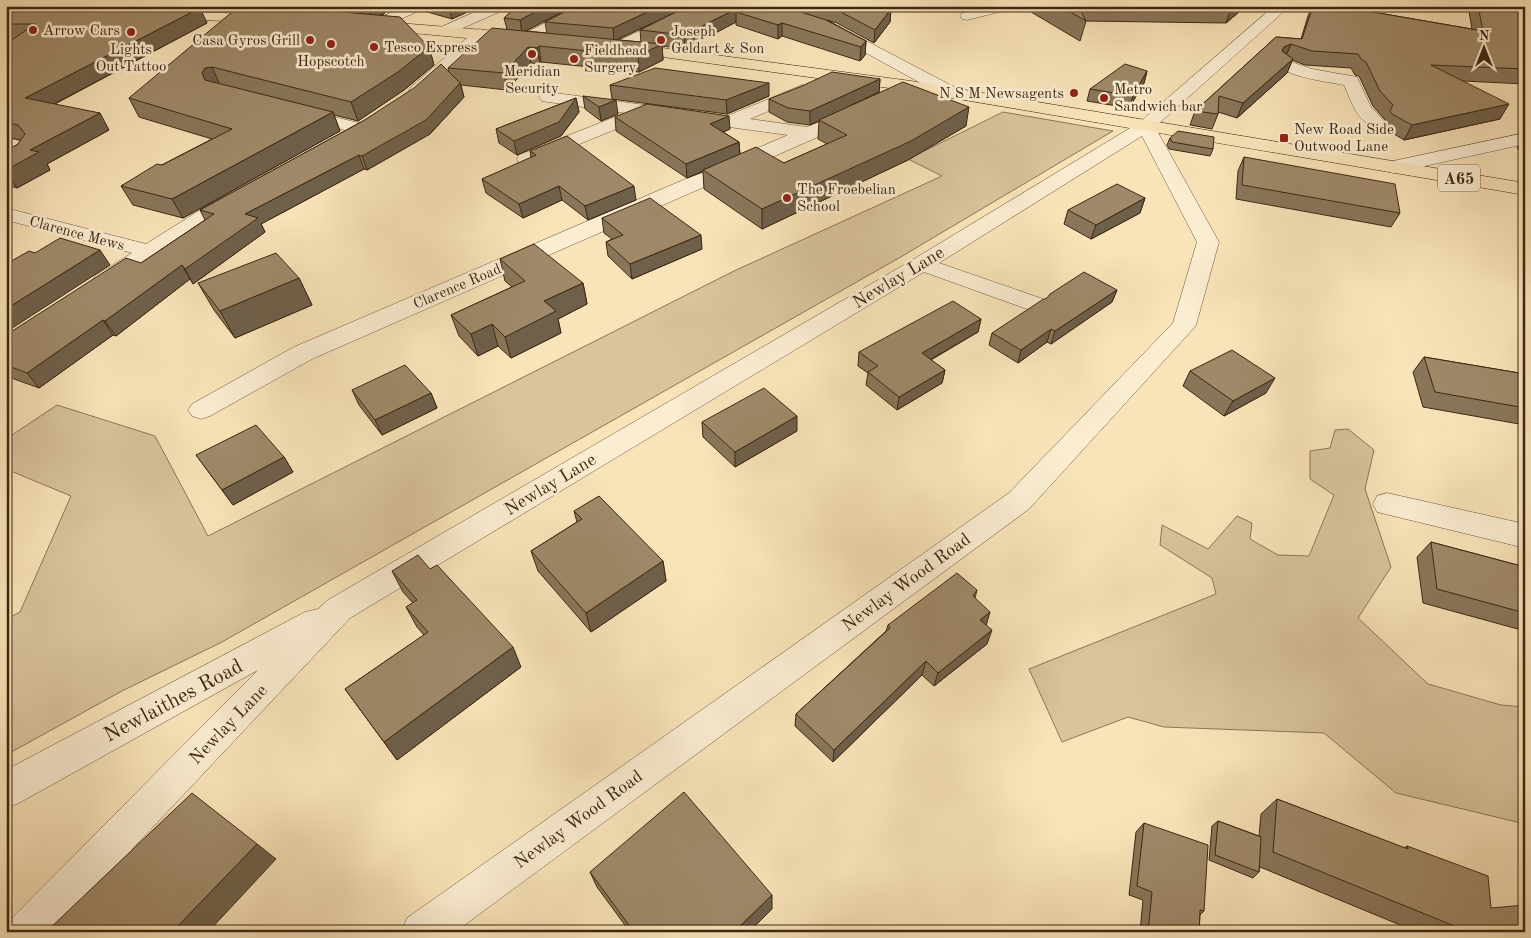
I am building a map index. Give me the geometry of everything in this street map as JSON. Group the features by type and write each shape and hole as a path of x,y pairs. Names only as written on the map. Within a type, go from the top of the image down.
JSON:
{"main road":[{"path":"155,16 277,19"},
{"path":"356,24 557,41"},
{"name":"A65","path":"596,46 911,86 1525,189"}],"street":[{"path":"155,16 183,6"},
{"path":"374,26 418,6"},
{"path":"444,30 500,6"},
{"path":"527,38 589,6"},
{"path":"760,6 830,28 952,93"},
{"path":"967,16 1006,6"},
{"name":"Newlay Lane","path":"26,932 339,610 922,264 1146,126 1282,6"},
{"path":"616,48 674,19"},
{"path":"404,101 480,34"},
{"path":"1286,64 1308,73 1351,81 1363,110 1375,121"},
{"path":"728,122 836,76"},
{"name":"Clarence Road","path":"201,410 303,353 812,133 911,86"},
{"path":"548,97 812,133"},
{"path":"290,110 368,124 335,143"},
{"path":"526,159 646,110"},
{"name":"Newlay Wood Road","path":"421,932 1019,501 1184,325 1208,242 1146,126"},
{"path":"1393,167 1525,138"},
{"path":"6,144 21,147 25,152 6,166"},
{"path":"85,293 215,208 249,190"},
{"name":"Clarence Mews","path":"6,214 148,251"},
{"path":"922,264 1034,304"},
{"path":"1387,504 1525,536"},
{"name":"Newlaithes Road","path":"6,790 339,610"}],"shaded area":[{"path":"1003,112 1113,131 899,258 222,642 122,691 6,755 6,619 20,612 71,496 6,469 6,439 57,405 155,436 208,536 734,271 942,176 908,159"},
{"path":"1348,429 1374,450 1365,489 1391,567 1358,618 1428,684 1501,705 1525,707 1525,824 1396,793 1324,733 1164,727 1128,717 1062,742 1029,669 1216,594 1212,578 1160,545 1162,525 1208,549 1237,516 1252,523 1250,539 1278,555 1309,556 1334,495 1310,479 1310,451 1330,448 1335,430"}],"building":[{"path":"6,6 200,8 25,98 100,113 30,150 39,152 6,170 6,150 17,145 25,134 18,125 6,122 6,44 35,24 6,24"},
{"path":"517,6 546,6 520,20 504,18"},
{"path":"576,6 660,6 613,28 545,22"},
{"path":"681,6 782,6 826,20 866,41 861,47 782,23 778,25 736,12 738,8 684,35 640,30 680,10"},
{"path":"825,6 882,6 891,9 875,30 837,10"},
{"path":"1060,6 1078,6 1086,21"},
{"path":"1313,6 1338,6 1483,31 1478,6 1525,6 1525,69 1431,65 1509,104 1412,125 1392,114 1390,111 1393,105 1380,91 1366,62 1358,54 1312,51 1291,44 1284,47 1282,51 1293,59 1243,103 1219,96 1218,114 1195,111 1276,37 1302,39"},
{"path":"238,7 308,9 400,17 429,47 398,72 351,102 212,67 205,68 202,73 205,80 333,112 172,199 121,186 157,164 162,165 232,129 129,98"},
{"path":"492,28 662,44 638,56 539,46 537,48 528,47 504,73 448,68"},
{"path":"441,64 460,83 426,120 362,156 359,155 245,214 258,218 185,269 182,265 105,321 103,320 27,373 6,365 6,335 126,258 141,263 214,214 200,210 363,121 414,88"},
{"path":"1125,64 1147,71 1133,96 1090,89"},
{"path":"655,68 769,83 726,100 610,85"},
{"path":"832,72 880,79 810,111 788,108 769,99 800,87"},
{"path":"903,82 969,107 911,141 762,209 703,170 756,147 784,163 847,135 819,120"},
{"path":"583,96 616,100 599,107"},
{"path":"576,98 559,122 514,141 496,129"},
{"path":"647,104 729,116 710,124 739,142 686,164 615,117"},
{"path":"1178,131 1214,137 1213,149 1172,142 1170,138"},
{"path":"567,136 634,186 585,206 559,186 519,204 482,179 536,155 530,151"},
{"path":"1244,157 1395,184 1400,213 1242,185"},
{"path":"1117,184 1145,198 1096,225 1068,210"},
{"path":"650,198 701,235 630,264 606,242 623,235 602,218"},
{"path":"60,238 100,250 6,309 6,264 29,251 35,253"},
{"path":"534,244 583,283 544,301 556,311 505,337 492,324 471,334 451,315 525,281 500,259"},
{"path":"276,253 299,278 220,311 198,283"},
{"path":"1084,272 1117,290 1055,331 1051,329 1021,350 992,333 1047,298 1050,294"},
{"path":"953,301 981,319 922,353 945,370 899,397 868,372 878,366 859,352"},
{"path":"1232,350 1275,378 1233,401 1190,371"},
{"path":"1424,357 1525,374 1525,408 1435,392"},
{"path":"405,365 431,393 375,420 352,390"},
{"path":"764,388 797,416 735,452 702,422"},
{"path":"256,425 284,457 222,490 196,455"},
{"path":"599,496 663,561 586,613 531,551 582,519 574,511"},
{"path":"1431,542 1525,567 1525,613 1437,589"},
{"path":"418,555 430,569 437,565 513,647 384,742 345,689 428,632 406,607 417,600 392,571"},
{"path":"957,573 977,590 973,596 990,612 980,620 992,630 938,673 926,661 834,750 796,714 890,628 888,625"},
{"path":"684,792 772,895 734,932 634,932 590,872"},
{"path":"192,793 257,844 172,932 46,932"},
{"path":"1277,799 1408,849 1407,846 1488,876 1491,908 1525,905 1525,932 1469,932 1273,852"},
{"path":"1218,821 1261,837 1259,872 1215,855"},
{"path":"1144,823 1208,845 1204,911 1200,910 1199,932 1148,932 1152,892 1137,886"}],"place":[{"name":"Arrow Cars","path":"33,30"},
{"name":"Lights Out Tattoo","path":"131,32"},
{"name":"Casa Gyros Grill","path":"310,40"},
{"name":"Joseph Geldart & Son","path":"661,40"},
{"name":"Hopscotch","path":"331,44"},
{"name":"Tesco Express","path":"374,47"},
{"name":"Meridian Security","path":"532,54"},
{"name":"Fieldhead Surgery","path":"574,59"},
{"name":"N S M Newsagents","path":"1074,93"},
{"name":"Metro Sandwich bar","path":"1104,98"},
{"name":"New Road Side Outwood Lane","path":"1284,138"},
{"name":"The Froebelian School","path":"787,198"}]}
